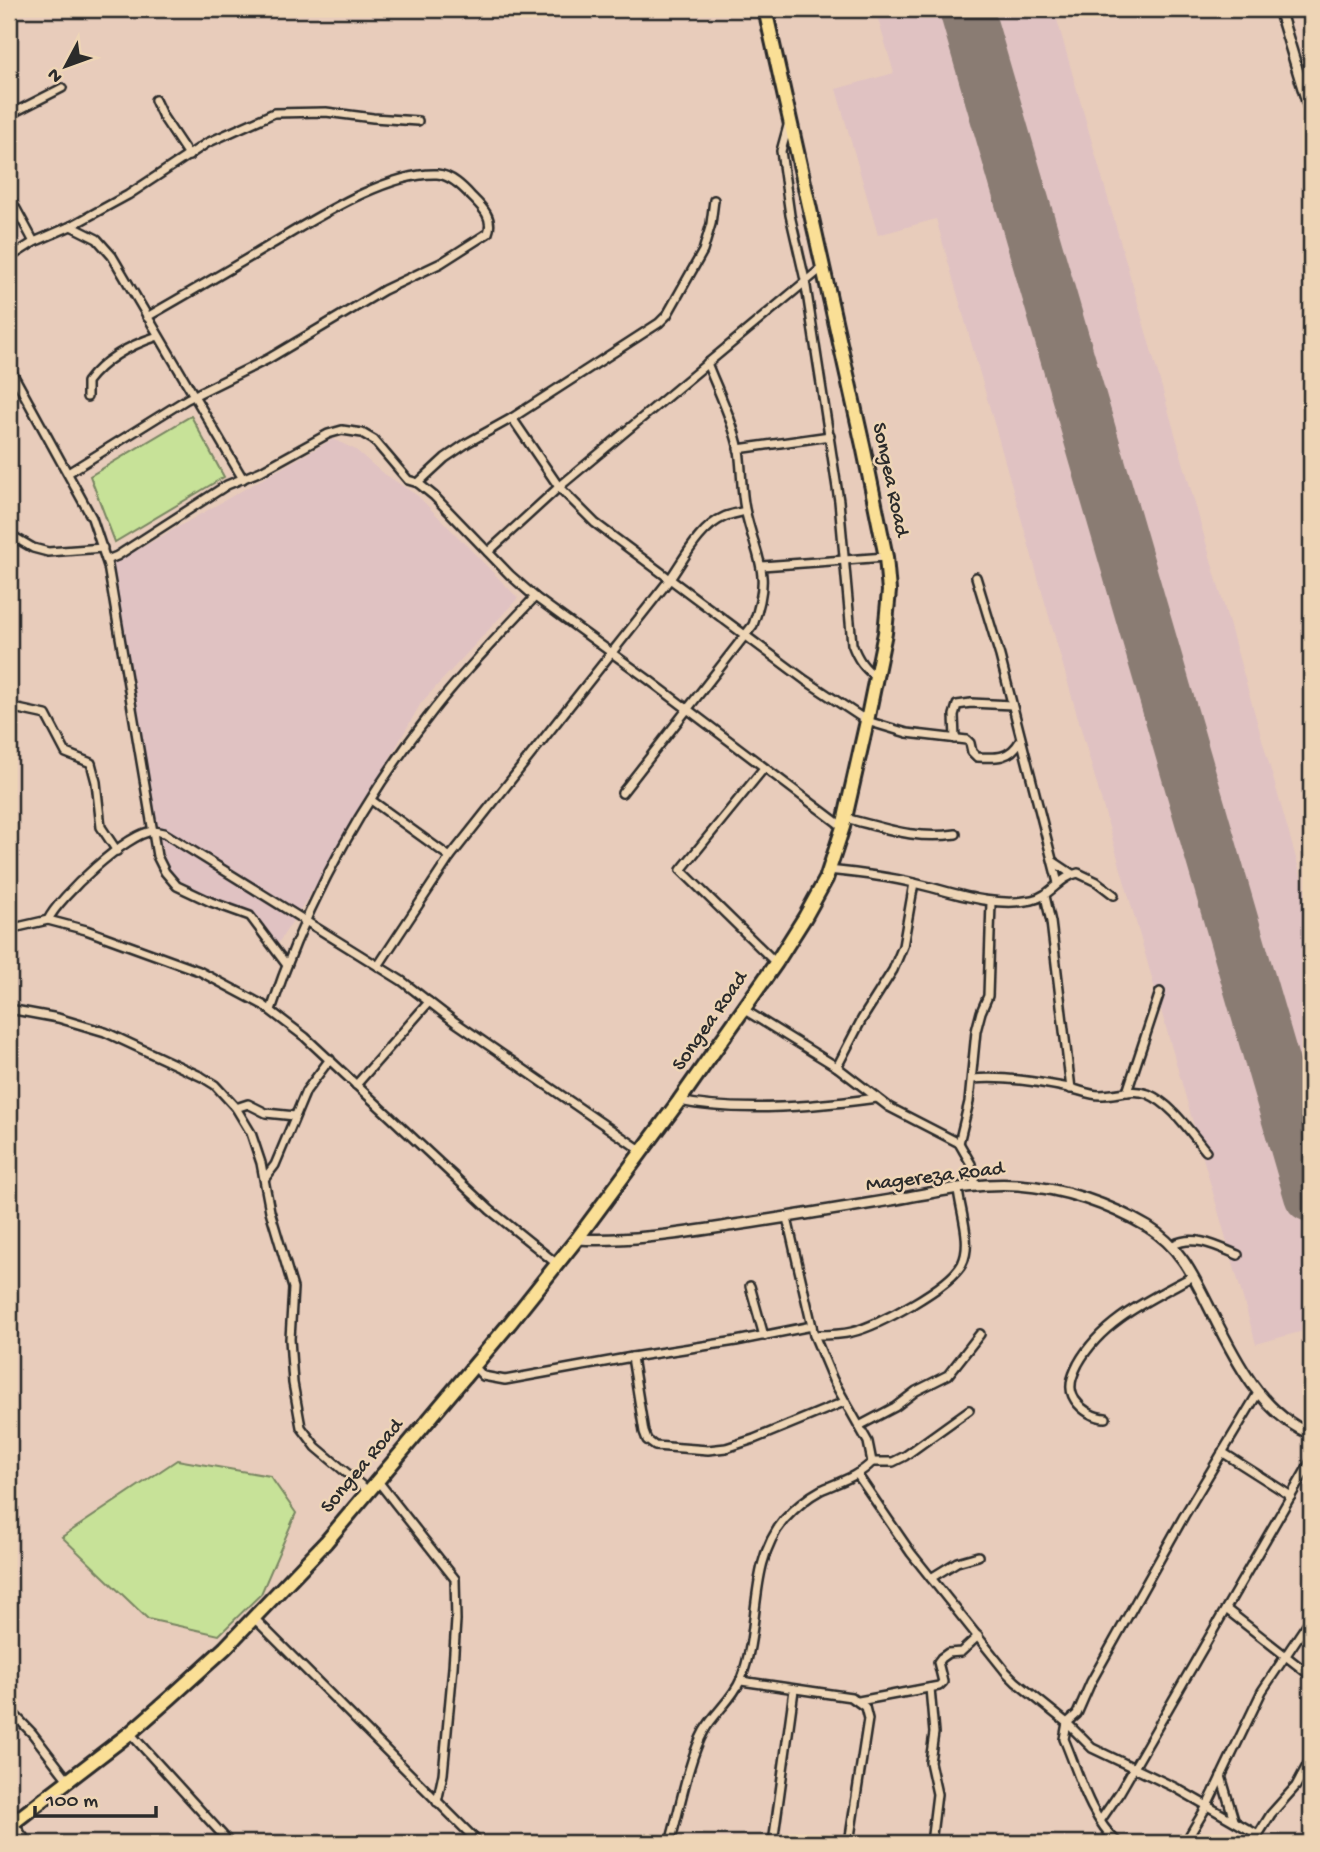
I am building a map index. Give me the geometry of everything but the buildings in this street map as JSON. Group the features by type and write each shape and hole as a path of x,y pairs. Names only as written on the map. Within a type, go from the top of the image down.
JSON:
{"highway":[{"name":"Songea Road","path":"11,1825 130,1733 225,1648 319,1550 577,1239 679,1101 816,899 844,823 877,678 889,591 886,557 825,265 765,9"}],"street":[{"path":"1291,9 1280,13 1311,115"},
{"path":"9,115 62,88"},
{"path":"155,100 189,156"},
{"path":"9,258 34,242 71,226 128,195 217,138 279,112 326,112 418,121"},
{"path":"790,121 781,151 830,436 852,645 863,667 877,678"},
{"path":"68,473 193,396 268,359 401,281 441,262 488,233 491,225 489,218 472,197 445,175 436,174 399,181 340,205 147,317"},
{"path":"9,196 34,242"},
{"path":"418,483 445,458 467,443 512,418 585,369 648,332 667,315 703,251 711,224 714,200"},
{"path":"71,226 103,245 243,479"},
{"path":"488,552 559,487 825,265"},
{"path":"87,397 87,382 104,364 131,345 159,337"},
{"path":"622,793 754,625 763,589 762,566 745,511 738,449 707,363"},
{"path":"9,368 12,381 92,517 107,560 157,856 164,872 174,883 211,902 248,915 286,964"},
{"path":"512,418 559,487 595,523 806,680 867,721 895,730 967,740 974,755 987,757 1010,755 1020,741"},
{"path":"107,560 203,499 328,434 342,430 354,431 374,440 402,474 434,496 536,597 764,768 844,823 915,836 956,834"},
{"path":"738,449 830,436"},
{"path":"378,966 450,857 711,525 723,517 745,511"},
{"path":"9,534 33,548 48,552 103,548"},
{"path":"762,566 886,557"},
{"path":"976,577 1000,656 1058,883"},
{"path":"271,1010 304,921 328,872 371,800 434,709 469,667 536,597"},
{"path":"955,739 954,715 955,708 960,703 1012,705"},
{"path":"9,706 46,715 66,753 91,763 101,827 117,851"},
{"path":"764,768 681,870 775,963"},
{"path":"371,800 450,857"},
{"path":"48,920 64,897 117,851 153,831 174,838 378,966 642,1151"},
{"path":"1054,862 1072,874 1086,876 1114,895"},
{"path":"828,870 914,883 991,902 1033,900 1045,895 1072,874"},
{"path":"836,1067 862,1018 893,970 910,919 914,883"},
{"path":"1045,895 1051,922 1071,1089"},
{"path":"959,1143 969,1102 976,1031 988,996 991,902"},
{"path":"9,929 48,920 86,930 199,971 271,1010 330,1059 490,1210 557,1265"},
{"path":"1127,1092 1160,992"},
{"path":"356,1085 429,1002"},
{"path":"9,1009 58,1018 119,1037 202,1077 215,1085 236,1108 256,1145 270,1211 292,1288 290,1339 293,1383 301,1427 316,1447 368,1491"},
{"path":"743,1009 836,1067 889,1107 959,1143 971,1164 975,1186"},
{"path":"265,1178 274,1168 306,1091 330,1059"},
{"path":"972,1079 998,1078 1100,1095 1138,1091 1160,1101 1206,1151"},
{"path":"679,1101 728,1107 877,1098"},
{"path":"236,1108 248,1104 266,1113 295,1116"},
{"name":"Magereza Road","path":"577,1239 636,1240 975,1186 1019,1185 1079,1197 1124,1214 1173,1245 1258,1393 1279,1415 1298,1429 1311,1434"},
{"path":"814,1335 853,1332 872,1325 933,1291 952,1277 963,1263 966,1248 958,1189"},
{"path":"787,1218 814,1335 844,1402 868,1442 872,1462"},
{"path":"1173,1245 1190,1239 1218,1246 1238,1255"},
{"path":"1106,1418 1089,1413 1071,1394 1070,1383 1084,1353 1116,1321 1193,1276"},
{"path":"750,1286 764,1336"},
{"path":"474,1366 483,1376 505,1380 811,1326"},
{"path":"859,1426 948,1375 980,1334"},
{"path":"632,1357 644,1432 655,1446 708,1450 726,1447 754,1439 844,1402"},
{"path":"1118,1843 1100,1821 1064,1739 1067,1723 1080,1709 1091,1682 1258,1393"},
{"path":"670,1843 704,1731 741,1681 752,1638 758,1584 769,1546 783,1521 818,1492 857,1474 872,1462 893,1462 905,1456 969,1410"},
{"path":"1222,1452 1291,1496"},
{"path":"1100,1821 1311,1461"},
{"path":"857,1474 911,1553 1011,1677 1067,1723 1092,1748 1176,1788 1234,1820 1257,1839 1271,1814 1296,1786 1311,1758"},
{"path":"377,1480 455,1579 453,1667 438,1802"},
{"path":"931,1578 957,1562 978,1556"},
{"path":"1226,1609 1311,1676"},
{"path":"254,1618 480,1843"},
{"path":"1185,1843 1208,1806 1262,1691 1311,1618"},
{"path":"859,1701 939,1686 943,1682 938,1662 941,1658 948,1653 961,1652 978,1636"},
{"path":"741,1681 841,1695 859,1701 865,1707 868,1719 849,1843"},
{"path":"930,1688 934,1733 930,1762 937,1794 931,1843"},
{"path":"773,1843 794,1690"},
{"path":"9,1709 32,1733 68,1780"},
{"path":"130,1733 227,1842"},
{"path":"1222,1776 1234,1820"},
{"path":"11,1825 28,1843"}],"shaded area":[{"path":"875,9 1054,9 1311,911 1311,1329 1256,1344 936,219 878,235 836,89 894,73"},
{"path":"333,439 356,450 380,471 418,496 518,598 421,703 333,859 277,945 232,909 169,874 155,821 109,566"}],"green space":[{"path":"191,416 224,477 115,542 90,476"},
{"path":"177,1460 270,1476 296,1513 261,1594 219,1635 148,1619 62,1537"}],"runway":[{"path":"966,9 1311,1195"}]}
